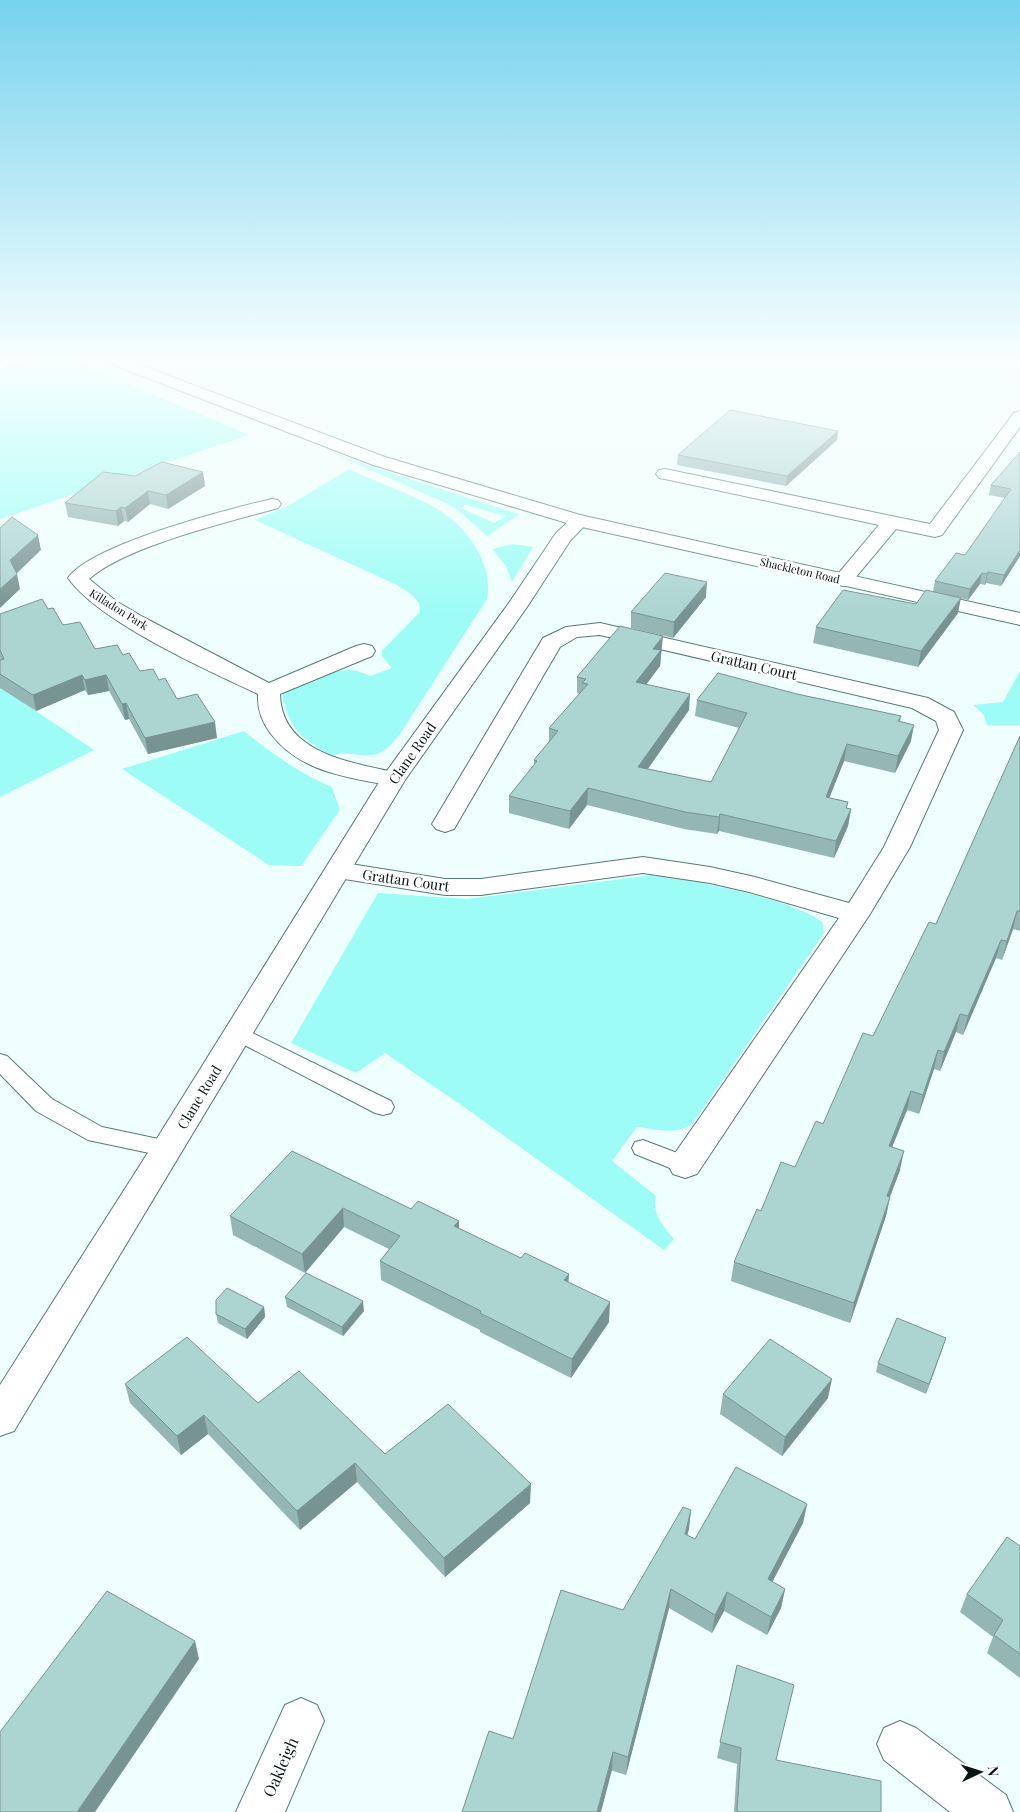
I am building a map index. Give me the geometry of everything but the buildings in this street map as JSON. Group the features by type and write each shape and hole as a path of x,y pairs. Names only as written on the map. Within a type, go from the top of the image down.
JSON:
{"street":[{"path":"333,444 379,461 580,521"},
{"path":"664,474 935,531 1000,444"},
{"name":"Killadon Park","path":"269,691 223,669 111,607 85,589 78,578 90,566 112,556 222,518 272,504"},
{"name":"Shackleton Road","path":"580,521 1020,619"},
{"name":"Clane Road","path":"0,1418 168,1150 394,778 520,603 563,537 580,521"},
{"path":"844,580 891,522"},
{"name":"Grattan Court","path":"445,824 551,643 571,631 600,629 920,704 946,717 951,730 897,847 856,914 685,1165"},
{"path":"364,651 269,691 270,713 284,735 303,751 328,764 394,778"},
{"name":"Grattan Court","path":"338,870 445,887 481,887 643,865 755,884 856,914"},
{"name":"Oakleigh","path":"260,1812 301,1722"},
{"path":"900,1744 990,1812"}],"lane":[{"path":"238,1033 383,1107"},
{"path":"0,1061 44,1105 96,1134 168,1150"},
{"path":"643,1148 685,1165"}],"shaded area":[{"path":"0,444 224,444 0,519"},
{"path":"336,455 520,514 487,536 458,510","holes":["465,505 506,516 494,523 461,508"]},
{"path":"349,469 418,499 450,518 469,537 476,548 487,573 488,586 487,599 400,734 388,748 373,755 338,754 332,756 312,744 299,733 290,718 282,696 294,686 312,678 351,670 371,676 392,668 382,656 382,651 420,612 419,603 411,594 395,584 255,520 288,506"},
{"path":"513,544 533,547 512,582 506,566 492,549"},
{"path":"1020,671 1020,725 987,725 984,715 973,705 1003,702"},
{"path":"0,687 94,750 0,797"},
{"path":"244,731 308,776 332,787 340,810 301,866 269,865 122,769"},
{"path":"652,875 740,891 788,905 822,922 824,933 693,1123 673,1131 637,1127 612,1161 656,1196 657,1214 674,1239 664,1250 385,1053 356,1073 291,1043 378,893 467,899"}]}
